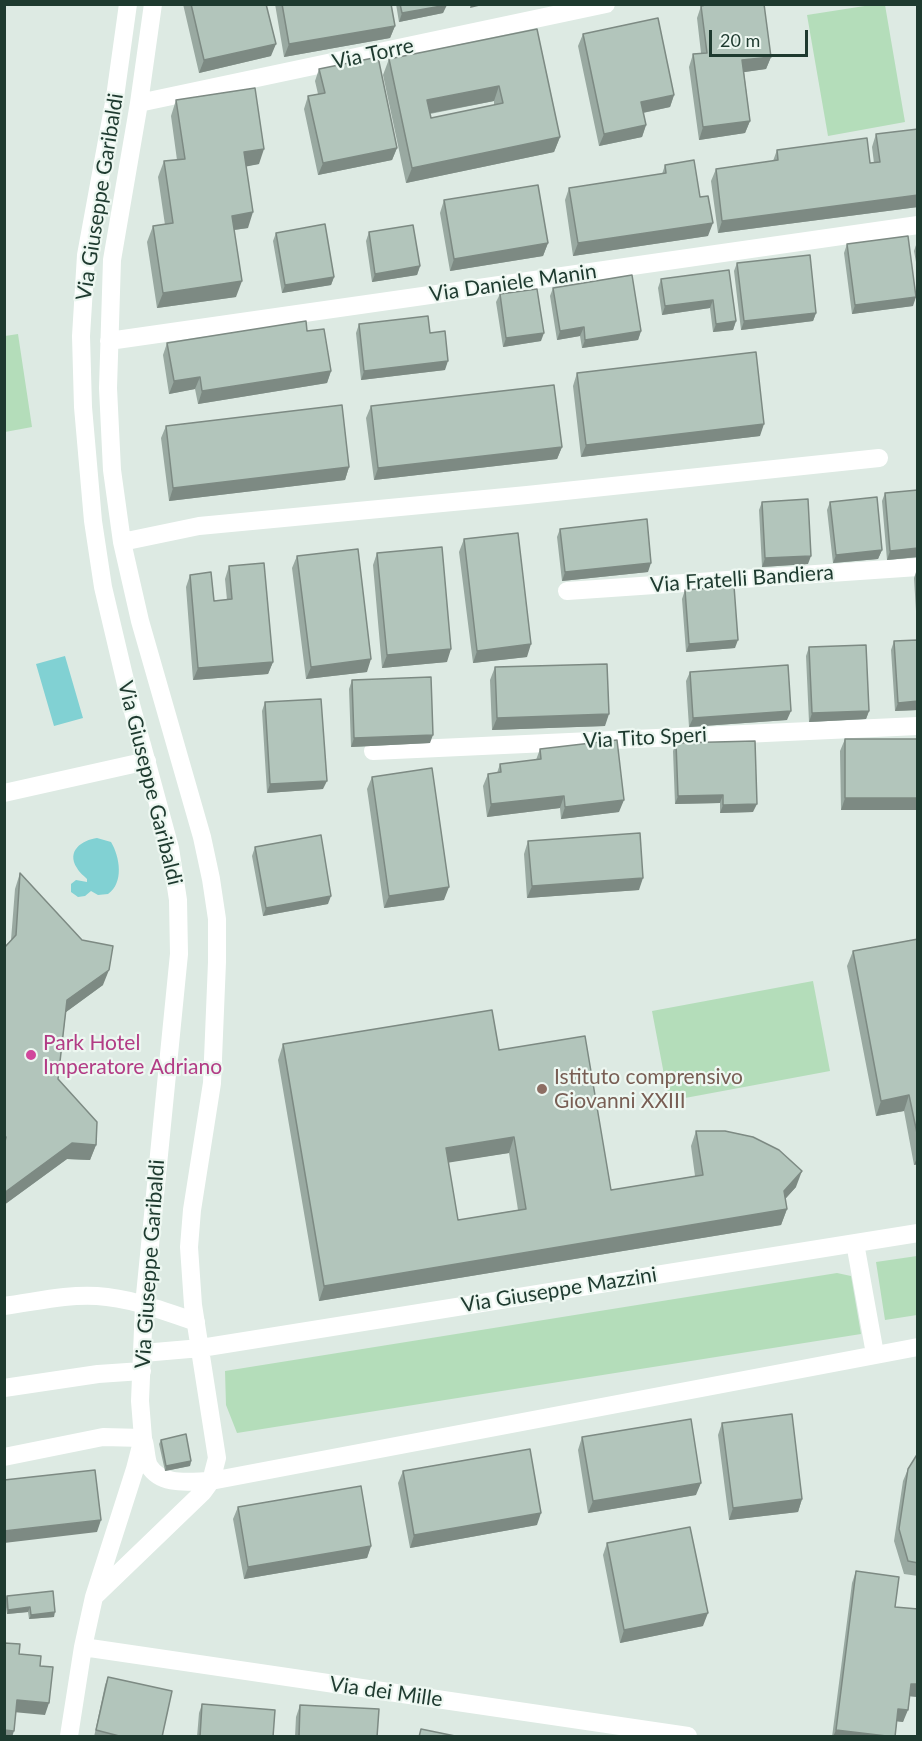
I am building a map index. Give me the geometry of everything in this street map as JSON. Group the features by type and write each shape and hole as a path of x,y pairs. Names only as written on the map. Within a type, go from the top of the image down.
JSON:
{"street":[{"name":"Via Giuseppe Garibaldi","path":"69,1737 83,1647 94,1597 143,1438 140,1401 144,1305 179,945 175,876 167,834 113,633 99,564 88,472 81,371 86,255 115,97 128,4"},
{"name":"Via Giuseppe Garibaldi","path":"153,4 139,103 112,260 108,388 112,470 122,542 140,621 202,837 211,879 216,919 217,962 212,1083 192,1210 189,1247 196,1322"},
{"name":"Via Torre","path":"139,103 606,4"},
{"name":"Via Daniele Manin","path":"109,341 918,225"},
{"path":"122,542 199,526 879,458"},
{"name":"Via Fratelli Bandiera","path":"567,591 918,567"},
{"name":"Via Tito Speri","path":"374,751 918,726"},
{"path":"4,793 147,761"},
{"name":"Via Giuseppe Mazzini","path":"4,1388 98,1374 201,1348 918,1233"},
{"path":"855,1243 875,1354"},
{"path":"4,1306 84,1296 109,1297 144,1305 196,1322 216,1447 215,1470 211,1481 203,1492 94,1597"},
{"path":"4,1457 103,1437 143,1438 149,1466 161,1478 177,1482 211,1481 918,1347"},
{"name":"Via dei Mille","path":"83,1647 688,1737"}],"green space":[{"path":"885,5 905,122 828,136 807,15"},
{"path":"18,334 32,427 5,432 5,336"},
{"path":"813,981 830,1071 669,1101 652,1011"},
{"path":"917,1256 917,1315 885,1320 876,1262"},
{"path":"837,1273 851,1276 861,1334 237,1433 226,1405 225,1371"}],"water":[{"path":"65,656 83,718 54,726 36,664"},
{"path":"97,838 111,842 117,855 118,877 108,894 98,895 91,891 85,896 78,897 71,892 71,884 76,880 87,882 87,879 79,871 73,856 81,844"}],"building":[{"path":"191,4 266,4 276,44 204,60"},
{"path":"282,4 391,4 395,26 289,44"},
{"path":"400,4 446,4 447,5 402,13"},
{"path":"764,4 771,57 742,60 750,121 703,127 693,54 707,53 701,6"},
{"path":"658,18 674,95 641,102 646,125 604,134 583,34"},
{"path":"537,29 560,137 412,168 389,59","holes":["499,86 503,103 431,118 427,100"]},
{"path":"378,57 397,148 323,163 308,96 325,93 319,69"},
{"path":"255,88 264,149 244,152 253,212 232,216 242,281 163,293 153,226 173,223 164,161 185,159 176,100"},
{"path":"918,129 918,195 722,221 716,169 778,160 777,150 867,138 870,163 880,162 876,134"},
{"path":"694,160 700,197 708,196 713,223 578,243 569,188 666,173 665,165"},
{"path":"538,185 548,243 454,259 444,200"},
{"path":"325,224 334,277 285,285 276,233"},
{"path":"413,225 420,266 375,274 369,232"},
{"path":"908,236 916,297 855,305 847,244"},
{"path":"810,255 816,313 744,321 737,263"},
{"path":"729,270 736,321 716,324 713,300 665,306 661,279"},
{"path":"632,275 641,331 585,340 584,327 560,331 553,288"},
{"path":"537,289 544,333 506,338 500,294"},
{"path":"428,316 430,333 445,331 448,361 364,371 359,324"},
{"path":"306,321 307,331 324,329 331,371 202,391 200,377 174,381 167,343"},
{"path":"756,352 764,424 586,445 577,373"},
{"path":"554,385 562,447 378,468 371,406"},
{"path":"342,405 349,467 173,488 166,426"},
{"path":"918,490 918,548 890,551 885,493"},
{"path":"877,497 882,550 836,555 830,502"},
{"path":"808,499 811,556 765,558 762,502"},
{"path":"647,519 651,563 565,572 560,529"},
{"path":"518,533 531,644 477,651 464,539"},
{"path":"442,547 451,649 387,655 377,553"},
{"path":"358,549 371,659 311,667 297,556"},
{"path":"264,563 273,662 198,668 190,575 211,572 214,601 232,599 229,566"},
{"path":"734,586 738,640 689,644 685,590"},
{"path":"918,640 918,701 898,703 894,641"},
{"path":"866,645 869,711 812,713 809,647"},
{"path":"607,664 609,714 497,718 495,667"},
{"path":"788,665 791,711 693,718 690,672"},
{"path":"431,677 433,735 354,738 352,680"},
{"path":"321,699 327,781 270,784 265,702"},
{"path":"845,739 918,739 918,798 845,798"},
{"path":"617,740 624,800 565,807 564,796 491,804 488,774 501,772 500,764 541,759 540,749"},
{"path":"755,741 757,804 723,805 723,795 678,796 676,743"},
{"path":"432,768 449,887 389,896 372,777"},
{"path":"640,833 643,878 532,886 528,841"},
{"path":"321,835 331,896 266,908 255,847"},
{"name":"Park Hotel Imperatore Adriano","path":"20,873 82,940 113,946 109,970 67,1000 58,1079 97,1122 96,1145 72,1143 4,1193 6,1137 4,1135 4,949 16,935"},
{"path":"918,939 918,1138 909,1095 881,1101 853,951"},
{"path":"492,1010 499,1050 585,1036 611,1190 703,1175 696,1131 725,1131 753,1137 779,1150 802,1171 784,1191 787,1209 324,1286 283,1044","holes":["514,1137 526,1209 458,1220 446,1148"]},
{"path":"792,1414 802,1499 733,1508 722,1423"},
{"path":"691,1419 701,1483 593,1501 582,1437"},
{"path":"186,1434 191,1461 166,1466 161,1440"},
{"path":"530,1449 541,1513 414,1535 403,1471"},
{"path":"918,1453 918,1563 908,1561 899,1529 908,1469"},
{"path":"95,1470 101,1520 4,1531 4,1480"},
{"path":"361,1486 371,1546 248,1567 238,1507"},
{"path":"690,1527 708,1613 624,1630 607,1543"},
{"path":"856,1571 899,1577 895,1607 918,1609 918,1684 911,1684 908,1710 898,1709 895,1737 836,1730"},
{"path":"53,1591 55,1612 31,1615 30,1607 8,1610 7,1596"},
{"path":"4,1643 20,1644 19,1654 41,1656 40,1666 53,1667 49,1703 17,1700 14,1731 4,1730"},
{"path":"108,1677 172,1691 162,1737 123,1737 96,1730"},
{"path":"202,1704 275,1710 273,1737 200,1737"},
{"path":"300,1705 379,1709 377,1737 299,1737"},
{"path":"421,1729 460,1737 419,1737"}],"place":[{"name":"Park Hotel Imperatore Adriano","path":"31,1055"},
{"name":"Istituto comprensivo Giovanni XXIII","path":"542,1089"}]}
